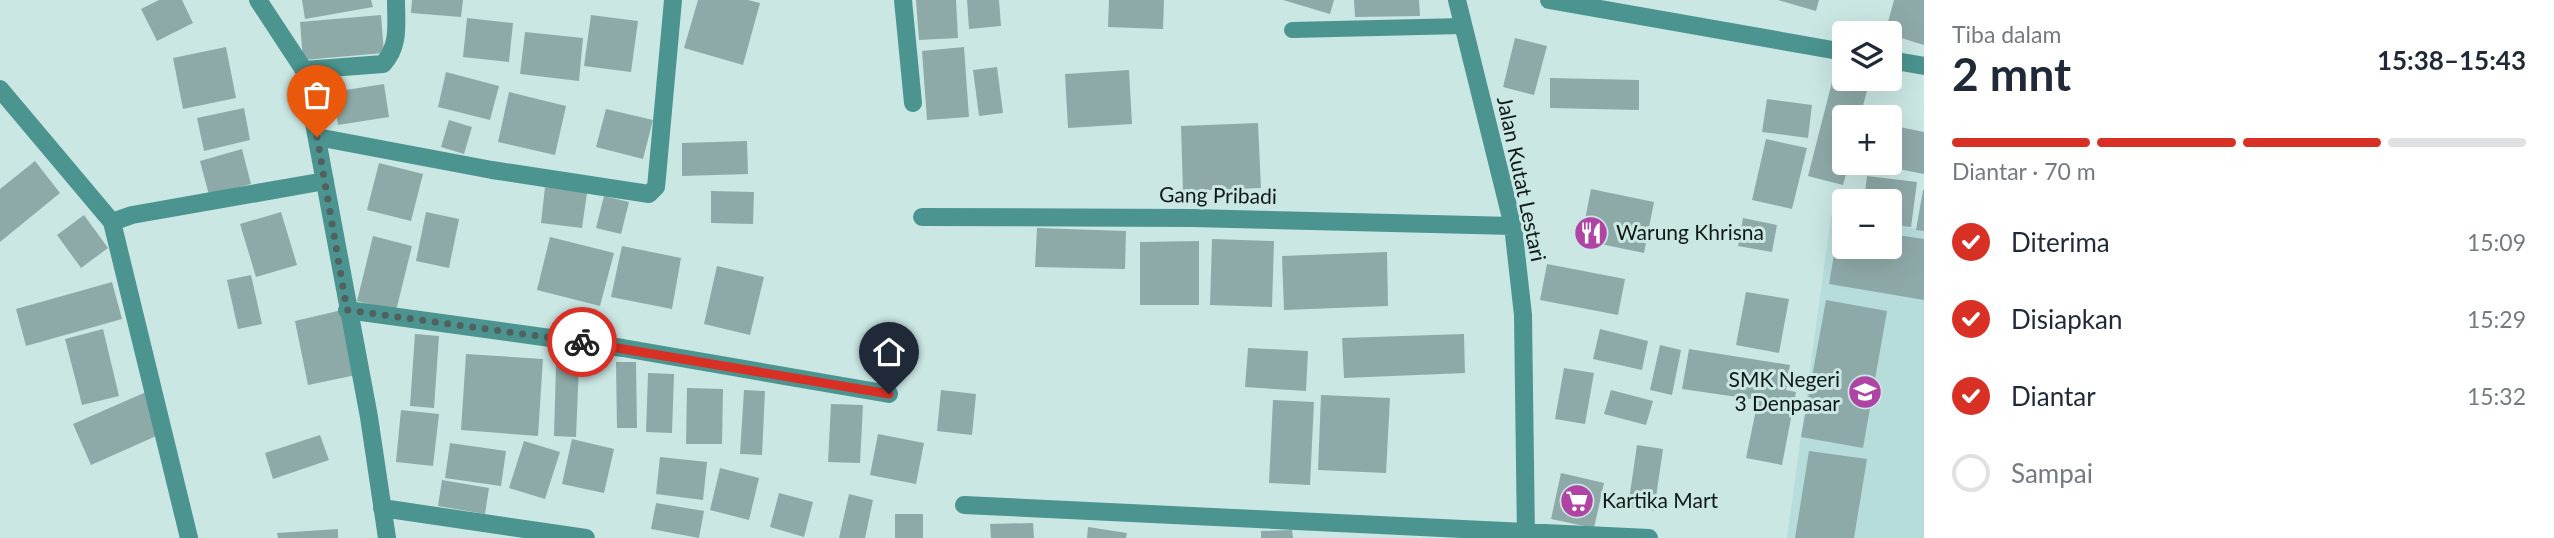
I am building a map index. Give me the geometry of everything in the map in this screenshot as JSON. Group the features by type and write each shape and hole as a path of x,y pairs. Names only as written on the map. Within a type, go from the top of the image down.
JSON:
{"street":[{"path":"258,0 304,70 369,417 387,538"},
{"path":"304,70 383,64 396,44 396,0"},
{"path":"317,137 492,170 649,194 656,187 673,0"},
{"path":"903,0 913,103"},
{"name":"Jalan Kutat Lestari","path":"1457,0 1513,226 1523,315 1526,535"},
{"path":"1549,0 1832,50"},
{"path":"1902,62 1924,66"},
{"path":"0,89 112,222 189,538"},
{"path":"112,222 132,215 325,181"},
{"name":"Gang Pribadi","path":"922,216 1513,226"},
{"path":"347,310 623,348 889,394"},
{"path":"964,505 1526,535 1649,538"},
{"path":"383,508 586,538"}],"lane":[{"path":"1292,30 1464,26"}],"shaded area":[{"name":"SMK Negeri 3 Denpasar","path":"1831,216 1832,259 1902,259 1902,227 1924,230 1924,538 1787,538"}],"building":[{"path":"159,0 182,0 193,23 157,41 141,9"},
{"path":"302,0 371,0 373,7 305,19"},
{"path":"412,0 463,0 461,17 411,13"},
{"path":"698,0 748,0 760,3 743,65 684,48"},
{"path":"916,0 956,0 958,38 919,40"},
{"path":"967,0 999,0 1001,26 969,29"},
{"path":"1109,0 1164,0 1163,29 1108,27"},
{"path":"1283,0 1334,0 1330,14"},
{"path":"1354,0 1419,0 1420,16 1355,17"},
{"path":"1778,0 1819,0 1816,11"},
{"path":"1894,0 1924,0 1924,45 1902,38 1902,21 1888,21"},
{"path":"381,15 384,53 303,60 300,22"},
{"path":"591,15 638,21 631,72 584,66"},
{"path":"467,18 513,23 509,62 463,57"},
{"path":"525,32 583,38 579,81 520,74"},
{"path":"1515,38 1547,46 1534,95 1503,87"},
{"path":"226,47 236,98 183,109 173,58"},
{"path":"964,47 969,117 927,120 922,51"},
{"path":"997,67 1003,113 979,116 973,70"},
{"path":"1129,70 1132,124 1068,128 1065,74"},
{"path":"446,72 499,86 490,120 438,107"},
{"path":"1550,78 1639,80 1639,110 1550,108"},
{"path":"1832,82 1832,91 1867,91 1863,105 1832,105 1832,175 1846,175 1843,185 1808,176"},
{"path":"384,84 389,117 338,125 333,92"},
{"path":"509,92 566,106 555,155 498,142"},
{"path":"1767,99 1812,105 1808,138 1762,132"},
{"path":"244,108 250,140 204,151 197,118"},
{"path":"606,109 653,120 643,159 596,147"},
{"path":"449,120 472,127 464,154 441,147"},
{"path":"1258,123 1261,188 1183,191 1181,126"},
{"path":"1902,127 1924,132 1924,174 1902,170"},
{"path":"1766,139 1807,148 1792,209 1752,200"},
{"path":"747,141 748,174 682,176 682,143"},
{"path":"242,149 251,184 209,195 200,161"},
{"path":"35,161 60,193 0,242 0,189"},
{"path":"379,163 423,174 411,221 367,210"},
{"path":"1867,176 1917,182 1911,227 1902,226 1902,189 1865,189"},
{"path":"545,187 587,193 582,228 541,223"},
{"path":"1591,189 1654,202 1644,253 1581,240"},
{"path":"1924,190 1924,231 1916,230"},
{"path":"711,191 754,192 753,224 711,223"},
{"path":"604,196 629,202 621,234 596,228"},
{"path":"281,212 297,265 256,277 240,224"},
{"path":"426,212 459,219 449,268 416,261"},
{"path":"84,215 108,248 81,268 57,235"},
{"path":"1743,218 1777,225 1772,252 1738,246"},
{"path":"1037,228 1126,231 1125,269 1035,267"},
{"path":"373,236 412,246 396,311 357,301"},
{"path":"1902,236 1924,239 1924,300 1829,284 1833,259 1902,259"},
{"path":"550,237 614,253 600,306 537,290"},
{"path":"1212,239 1274,241 1272,307 1210,305"},
{"path":"1199,241 1199,305 1140,305 1140,242"},
{"path":"622,246 681,258 672,309 611,297"},
{"path":"1387,252 1388,306 1284,310 1282,256"},
{"path":"1547,264 1625,279 1618,315 1540,300"},
{"path":"717,266 764,277 750,335 704,324"},
{"path":"251,275 262,324 238,329 227,280"},
{"path":"112,282 122,319 26,346 16,309"},
{"path":"1746,292 1789,299 1779,353 1736,345"},
{"path":"1826,300 1887,311 1863,448 1801,437"},
{"path":"342,310 356,375 308,385 295,321"},
{"path":"103,329 119,396 82,405 65,339"},
{"path":"1600,329 1648,341 1642,370 1593,359"},
{"path":"415,334 439,336 434,408 410,406"},
{"path":"1464,334 1465,373 1344,378 1342,338"},
{"path":"1660,345 1681,350 1672,395 1650,390"},
{"path":"1248,348 1308,351 1306,391 1245,387"},
{"path":"1689,349 1790,365 1786,390 1796,392 1782,465 1746,458 1758,400 1682,389"},
{"path":"466,354 543,359 538,436 461,430"},
{"path":"616,362 636,362 637,428 617,428"},
{"path":"556,365 579,365 576,437 554,436"},
{"path":"1564,368 1594,373 1585,424 1555,419"},
{"path":"648,373 674,374 672,433 646,432"},
{"path":"687,388 723,389 722,444 686,444"},
{"path":"744,390 765,391 762,455 740,454"},
{"path":"941,390 976,394 972,435 937,431"},
{"path":"1611,390 1653,401 1646,425 1604,414"},
{"path":"146,392 163,433 91,465 73,424"},
{"path":"1321,395 1390,398 1386,473 1318,470"},
{"path":"1273,400 1314,402 1310,485 1269,483"},
{"path":"831,404 863,405 860,463 828,462"},
{"path":"401,410 439,414 433,466 396,462"},
{"path":"878,434 924,443 916,484 870,475"},
{"path":"320,435 329,460 273,479 265,453"},
{"path":"572,439 614,449 604,493 562,484"},
{"path":"524,441 560,452 545,499 509,488"},
{"path":"450,443 506,451 501,486 445,478"},
{"path":"1637,445 1663,449 1654,511 1628,507"},
{"path":"1809,451 1867,459 1854,538 1795,538"},
{"path":"660,457 707,462 703,500 656,494"},
{"path":"720,468 759,478 749,520 710,510"},
{"name":"Kartika Mart","path":"1561,473 1604,483 1594,528 1551,519"},
{"path":"442,480 489,488 485,514 438,506"},
{"path":"779,493 813,502 804,537 770,527"},
{"path":"849,494 873,500 865,538 839,538"},
{"path":"656,503 704,511 699,538 651,529"},
{"path":"895,514 923,514 923,538 895,538"},
{"path":"1033,523 1034,538 991,538 990,524"},
{"path":"1088,527 1127,533 1126,538 1087,538"},
{"path":"338,529 338,538 278,538 277,533"},
{"path":"1292,530 1293,538 1261,538 1261,531"}],"way so far":[{"path":"317,137 347,310 582,342"}],"place":[{"name":"Warung Khrisna","path":"1591,233"},
{"name":"SMK Negeri 3 Denpasar","path":"1865,392"},
{"name":"Kartika Mart","path":"1577,501"}],"route":[{"path":"582,342 889,394"}]}
